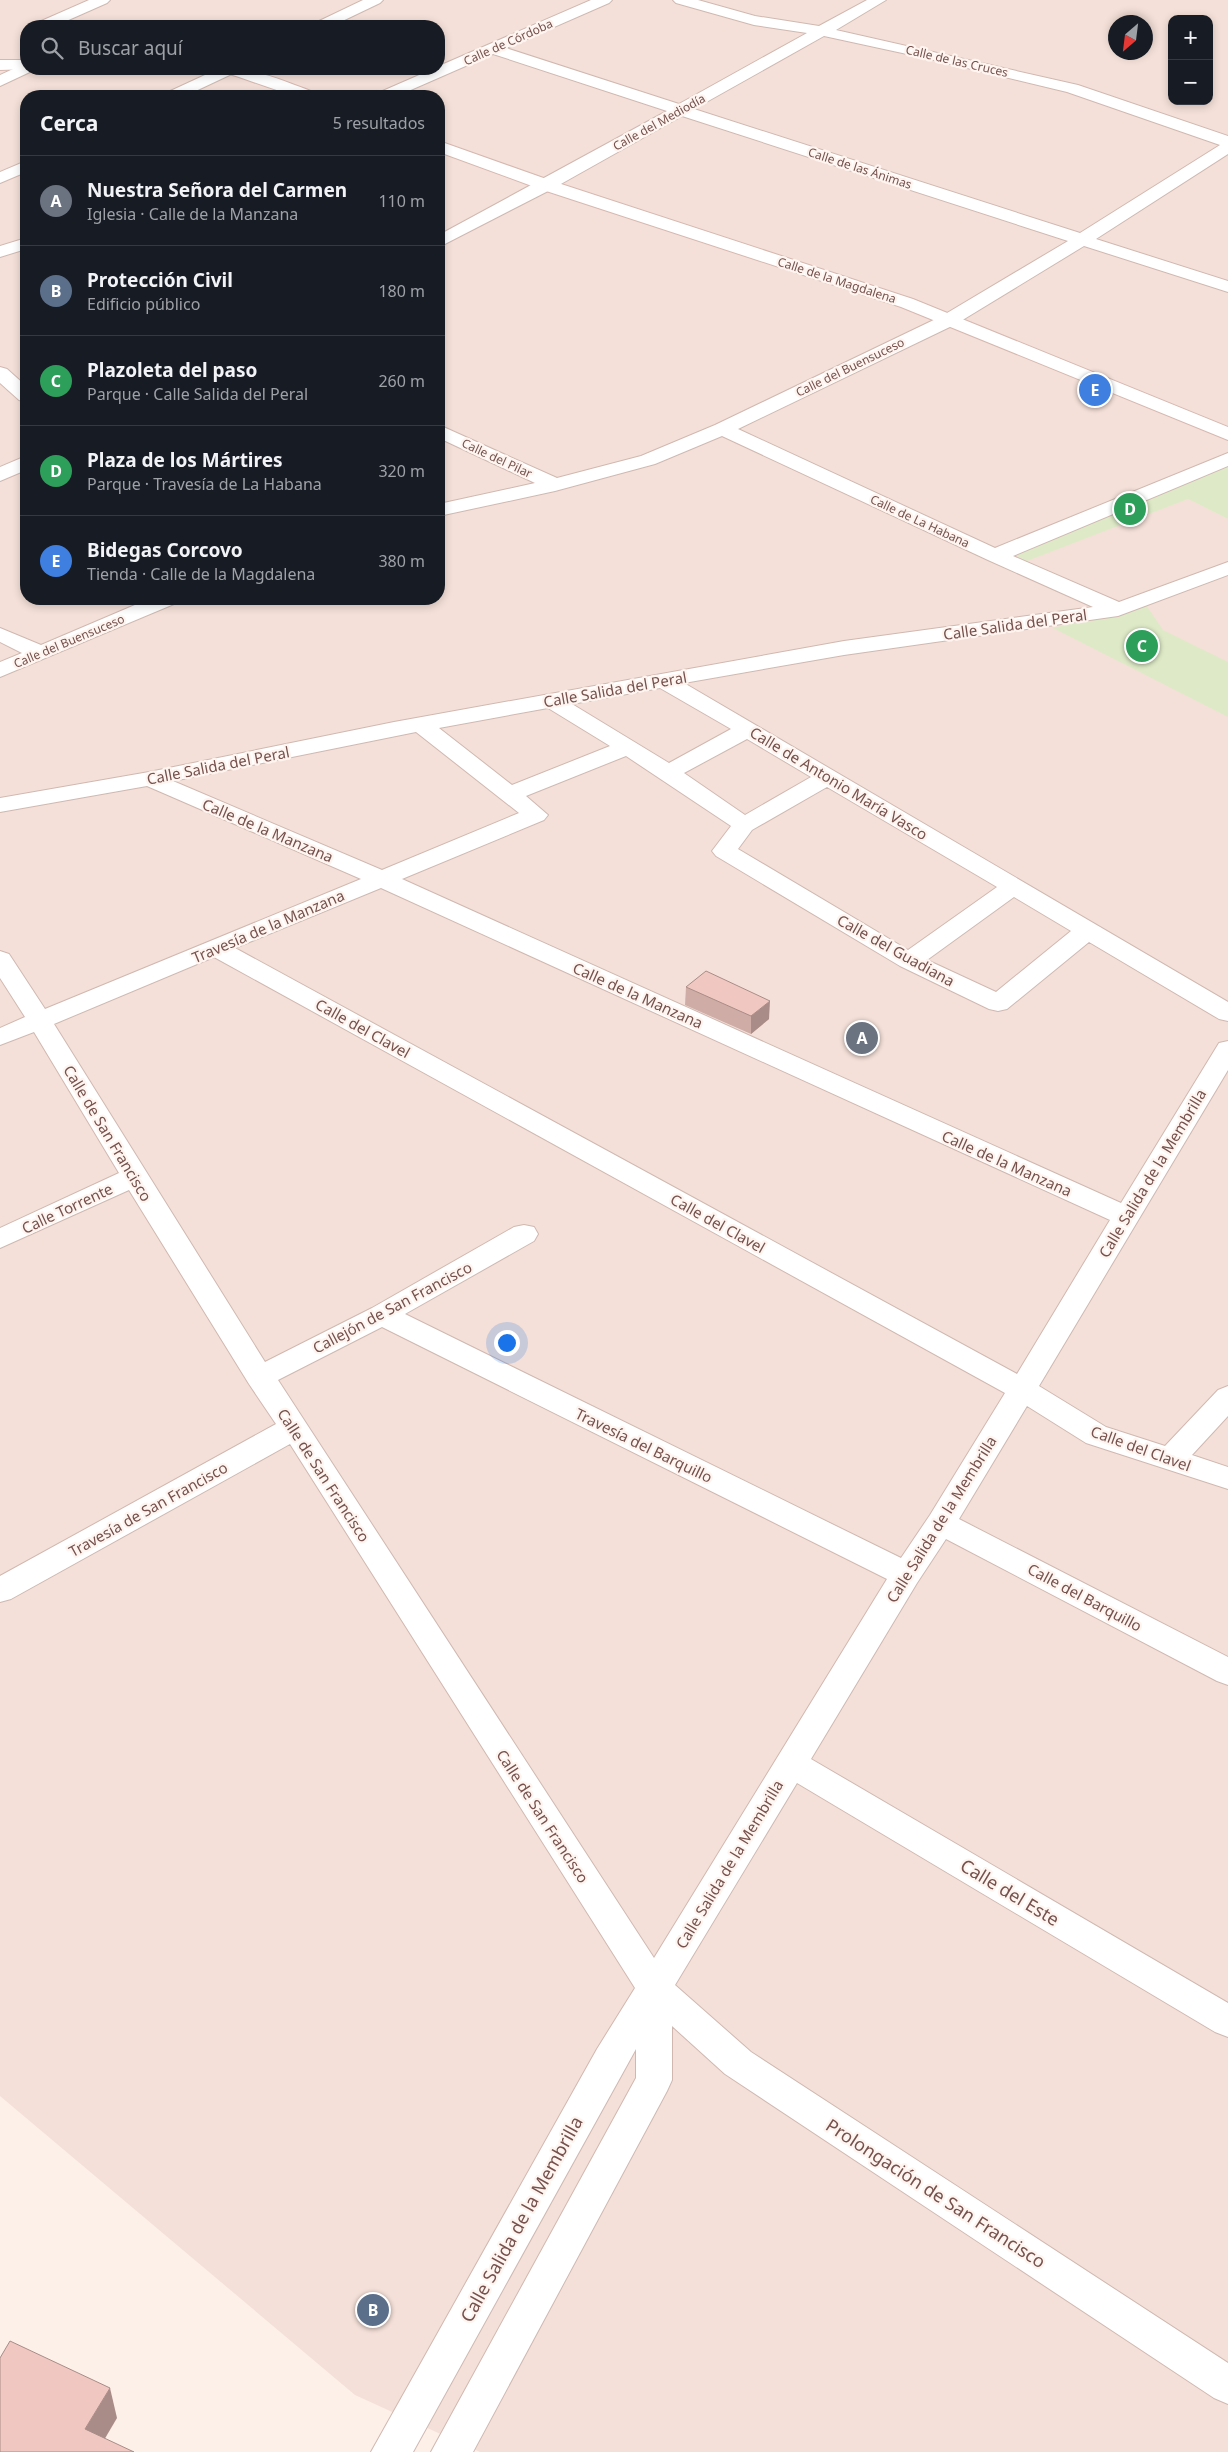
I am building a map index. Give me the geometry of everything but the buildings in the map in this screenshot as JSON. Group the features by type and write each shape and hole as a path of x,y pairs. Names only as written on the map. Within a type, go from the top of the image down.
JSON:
{"street":[{"path":"56,20 102,0"},
{"path":"333,20 375,0"},
{"name":"Calle de Córdoba","path":"445,69 604,0"},
{"name":"Calle de las Cruces","path":"681,0 754,20 820,31 930,54 1072,88 1228,142"},
{"name":"Calle del Mediodía","path":"445,239 546,185 878,0"},
{"name":"Calle de las Ánimas","path":"492,49 1228,287"},
{"path":"0,65 20,67"},
{"path":"0,81 20,70"},
{"path":"185,90 216,75"},
{"path":"247,75 292,90"},
{"name":"Calle de Córdoba","path":"398,90 432,75"},
{"name":"Calle del Buensuceso","path":"445,509 555,485 648,460 722,430 949,320 1082,240 1228,147"},
{"name":"Calle de la Magdalena","path":"445,148 546,185 907,303 1228,434"},
{"path":"0,178 20,169"},
{"path":"0,252 20,245"},
{"path":"0,373 20,391"},
{"name":"Calle de La Habana","path":"722,430 995,556 1118,610"},
{"name":"Calle del Pilar","path":"445,434 555,485"},
{"path":"995,556 1228,459"},
{"path":"0,475 20,465"},
{"name":"Calle Salida del Peral","path":"0,805 149,779 550,700 844,648 1118,610 1228,568"},
{"name":"Calle del Buensuceso","path":"0,670 152,605"},
{"path":"0,634 41,653"},
{"name":"Calle de Antonio María Vasco","path":"663,680 748,728 827,777 1228,1012"},
{"path":"550,700 668,772 744,825 827,777"},
{"path":"421,725 510,794 628,747"},
{"path":"668,772 748,728"},
{"name":"Calle de la Manzana","path":"149,779 382,879 1125,1216"},
{"name":"Travesía de la Manzana","path":"0,1037 536,815 510,794"},
{"name":"Calle del Guadiana","path":"744,825 724,851 909,961 998,1003 1088,930"},
{"path":"909,961 1014,886"},
{"name":"Calle del Clavel","path":"216,948 1021,1389 1096,1435 1228,1478"},
{"name":"Calle de San Francisco","path":"0,959 41,1020 133,1177 259,1377 294,1427 654,1988"},
{"name":"Calle Salida de la Membrilla","path":"391,2452 605,2069 906,1575 941,1522 1228,1049"},
{"name":"Calle Torrente","path":"0,1239 133,1177"},
{"name":"Callejón de San Francisco","path":"259,1377 382,1315 524,1234"},
{"name":"Travesía del Barquillo","path":"382,1315 906,1575"},
{"path":"1170,1460 1228,1398"},
{"name":"Travesía de San Francisco","path":"0,1590 294,1427"},
{"name":"Calle del Barquillo","path":"941,1522 1228,1672"},
{"name":"Calle del Este","path":"791,1763 1228,2021"},
{"path":"451,2452 654,2080 654,1988"},
{"name":"Prolongación de San Francisco","path":"654,1988 738,2063 1228,2386"}],"shaded area":[{"path":"0,0 1228,0 1228,2452 480,2452 355,2395 0,2096"}],"green space":[{"path":"1228,462 1228,519 1188,499 1027,561 997,546"},
{"path":"1146,605 1163,630 1228,662 1228,717 1053,628"}],"place":[{"name":"Bidegas Corcovo","path":"1095,390"},
{"name":"Plaza de los Mártires","path":"1130,509"},
{"name":"Plazoleta del paso","path":"1142,646"},
{"name":"Nuestra Señora del Carmen","path":"862,1038"},
{"name":"Protección Civil","path":"373,2310"}]}
